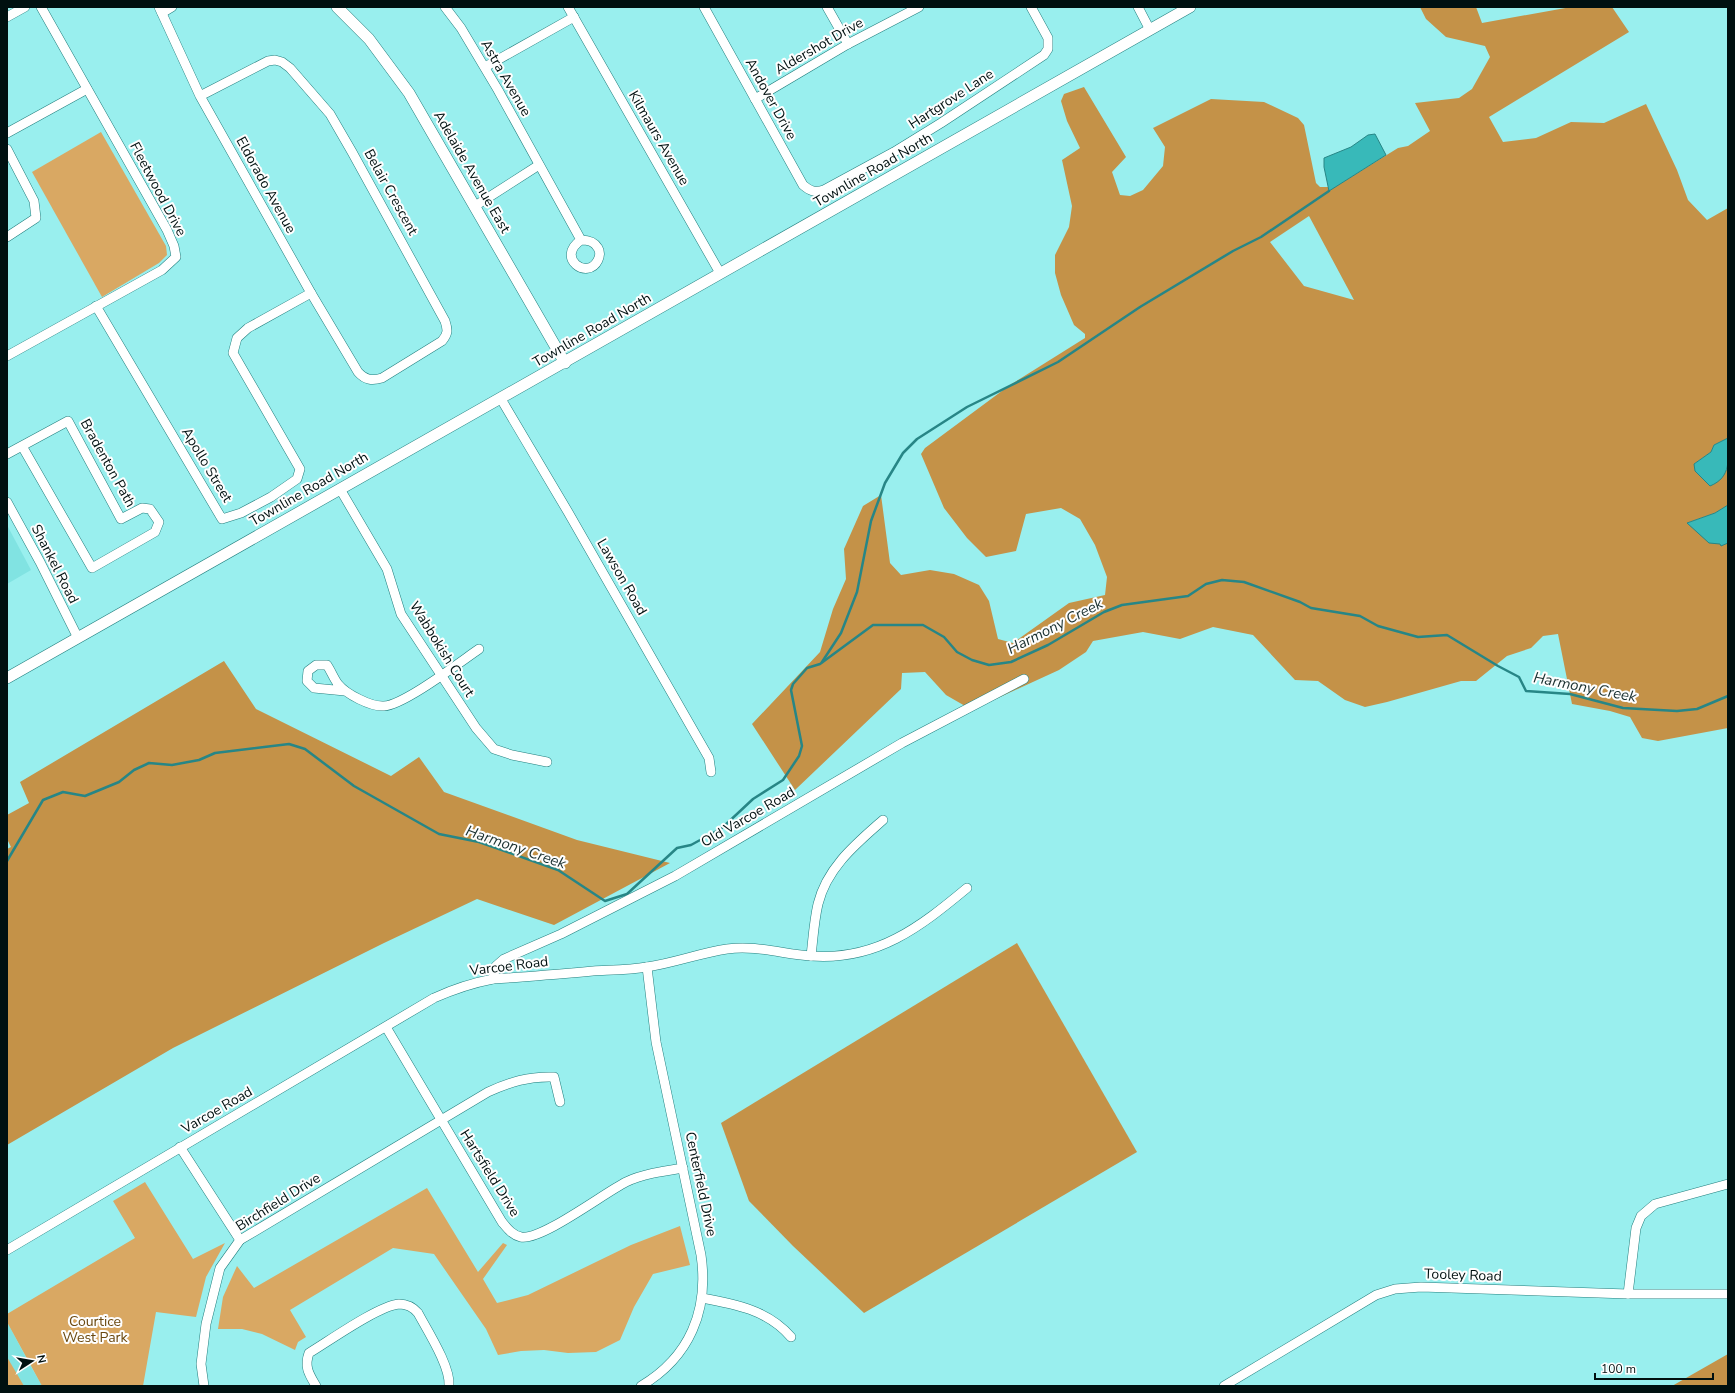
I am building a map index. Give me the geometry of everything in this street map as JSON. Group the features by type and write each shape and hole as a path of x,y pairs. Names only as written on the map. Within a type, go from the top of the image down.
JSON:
{"main road":[{"name":"Adelaide Avenue East","path":"337,7 369,39 409,93 565,363"},
{"name":"Townline Road North","path":"7,678 565,363 720,273 1190,7"}],"street":[{"path":"7,17 25,7"},
{"name":"Fleetwood Drive","path":"7,356 162,270 176,257 174,246 167,230 41,7"},
{"path":"160,10 172,7"},
{"name":"Astra Avenue","path":"445,7 461,28 485,67 581,240"},
{"name":"Kilmaurs Avenue","path":"568,7 720,273"},
{"name":"Andover Drive","path":"704,7 803,185 812,192 824,190"},
{"path":"828,7 848,44"},
{"name":"Aldershot Drive","path":"755,99 848,44 919,7"},
{"name":"Hartgrove Lane","path":"824,190 914,139 1044,55 1048,49 1048,38 1031,7"},
{"path":"1138,7 1150,30"},
{"name":"Eldorado Avenue","path":"160,10 200,96 311,293 358,372"},
{"path":"485,67 574,17"},
{"name":"Belair Crescent","path":"200,96 268,61 275,60 286,65 304,82 330,114 341,132 448,328 447,335 442,341 382,378 374,380 366,379 358,372"},
{"path":"7,134 87,89"},
{"path":"7,149 34,201 36,218 7,237"},
{"path":"475,206 539,165"},
{"name":"Apollo Street","path":"96,306 222,519 241,513 271,497 297,479 300,468 233,353 237,338 248,328 311,293"},
{"name":"Lawson Road","path":"501,399 568,512 709,758 711,772"},
{"name":"Bradenton Path","path":"7,454 68,421 121,519 142,508 150,509 159,522 155,532 92,568 22,446"},
{"name":"Wabbokish Court","path":"340,489 387,569 400,614 476,728 494,749 512,755 547,762"},
{"name":"Shankel Road","path":"7,502 40,562 78,638"},
{"path":"345,691 372,705 385,706 408,697 479,649"},
{"name":"Old Varcoe Road","path":"493,979 496,966 504,959 561,934 675,876 902,743 1024,679"},
{"path":"811,956 819,903 827,882 837,865 852,847 883,820"},
{"name":"Varcoe Road","path":"7,1250 434,998 451,990 493,979 647,967 710,952 742,948 763,948 811,956 846,955 885,945 916,928 931,918 967,888"},
{"name":"Centerfield Drive","path":"641,1386 665,1368 686,1343 699,1316 703,1280 701,1255 656,1042 647,967"},
{"name":"Hartsfield Drive","path":"386,1027 502,1222 511,1233 522,1237 539,1234 627,1182 650,1174 683,1168"},
{"name":"Birchfield Drive","path":"204,1386 201,1364 205,1332 220,1268 240,1240 488,1092 511,1082 538,1076 554,1077 560,1102"},
{"path":"180,1147 240,1240"},
{"path":"1628,1294 1636,1228 1641,1216 1655,1204 1728,1184"},
{"name":"Tooley Road","path":"1224,1386 1234,1383 1376,1295 1395,1289 1421,1287 1628,1294 1728,1294"},
{"path":"702,1298 734,1303 758,1312 773,1321 792,1337"},
{"path":"316,1386 308,1373 306,1362 309,1353 382,1308 400,1304 412,1307 418,1313 445,1366 450,1379 448,1386"}],"shaded area":[{"path":"1420,7 1476,7 1482,23 1571,7 1612,7 1629,32 1489,117 1503,142 1536,138 1571,122 1604,123 1646,104 1677,170 1688,200 1707,220 1728,208 1728,438 1714,445 1711,452 1694,464 1728,470 1728,505 1715,513 1687,523 1728,541 1728,728 1658,741 1642,738 1630,717 1610,711 1572,704 1558,634 1543,636 1531,648 1507,656 1476,681 1461,681 1365,707 1345,700 1318,681 1295,680 1253,635 1213,627 1180,639 1143,632 1093,641 1086,652 1059,670 972,710 946,695 925,672 902,673 901,689 795,790 752,724 820,652 833,609 846,579 844,549 863,506 881,495 890,563 901,575 930,570 954,574 979,585 989,601 998,639 1013,643 1069,603 1105,595 1107,577 1095,545 1080,519 1061,508 1026,514 1016,551 986,557 967,538 944,508 921,454 925,448 1010,385 1085,338 1085,334 1074,325 1061,295 1055,273 1055,255 1069,227 1072,206 1062,160 1080,148 1067,121 1061,101 1064,94 1084,87 1126,157 1112,172 1120,195 1130,196 1143,190 1163,166 1165,147 1153,128 1211,99 1264,102 1298,118 1304,125 1316,183 1320,187 1328,187 1330,190 1398,148 1408,146 1430,131 1415,103 1459,98 1472,89 1490,57 1485,46 1446,37 1426,19","holes":["1309,216 1354,300 1304,286 1270,242"]},
{"path":"1375,134 1386,155 1329,191 1324,167 1324,158 1351,147 1368,135"},
{"path":"1728,438 1728,460 1725,472 1722,478 1710,486 1695,471 1694,464 1711,452 1714,445"},
{"path":"1728,505 1728,543 1721,546 1720,544 1709,543 1687,523 1715,513"},
{"path":"7,525 31,570 7,584"},
{"path":"224,661 256,709 391,776 419,757 444,792 577,840 670,863 554,925 477,899 384,943 173,1048 7,1145 7,849 11,847 7,839 7,815 29,803 20,782"},
{"path":"1017,943 1137,1152 864,1313 793,1246 749,1201 721,1123"},
{"path":"7,1322 30,1365 42,1386 7,1386"},
{"path":"1728,1354 1728,1386 1672,1386"}],"green space":[{"path":"101,132 166,246 167,255 159,263 102,297 32,172"},
{"name":"Courtice West Park","path":"145,1182 193,1259 225,1243 206,1277 196,1317 156,1312 143,1386 42,1386 7,1322 7,1314 135,1238 113,1201"},
{"path":"427,1188 478,1272 503,1243 507,1245 483,1279 497,1303 528,1295 631,1245 680,1226 690,1265 653,1274 634,1307 620,1340 596,1352 568,1353 544,1350 521,1351 498,1355 486,1329 434,1254 393,1248 290,1310 306,1337 298,1342 295,1350 262,1334 242,1329 218,1329 223,1297 237,1266 254,1288"},
{"path":"7,1357 24,1386 7,1386"}],"waterway":[{"path":"822,662 841,633 857,592 871,521 885,483 903,453 917,439 967,407 1058,362 1140,307 1233,251 1261,237 1329,191"},
{"name":"Harmony Creek","path":"7,861 43,800 63,792 85,796 119,782 134,770 149,763 172,765 199,760 215,753 289,744 305,749 354,786 439,834 479,842 558,870 605,901 627,894 677,848 691,845 722,828 753,799 783,780 799,756 802,746 791,690 793,684 807,668 820,664 873,625 923,625 944,637 957,652 972,660 989,665 1011,662 1048,645 1104,612 1122,605 1188,596 1206,584 1222,580 1244,582 1300,602 1311,608 1360,616 1378,626 1418,637 1447,635 1519,677 1526,691 1570,694 1623,708 1677,711 1697,709 1728,696"}]}
